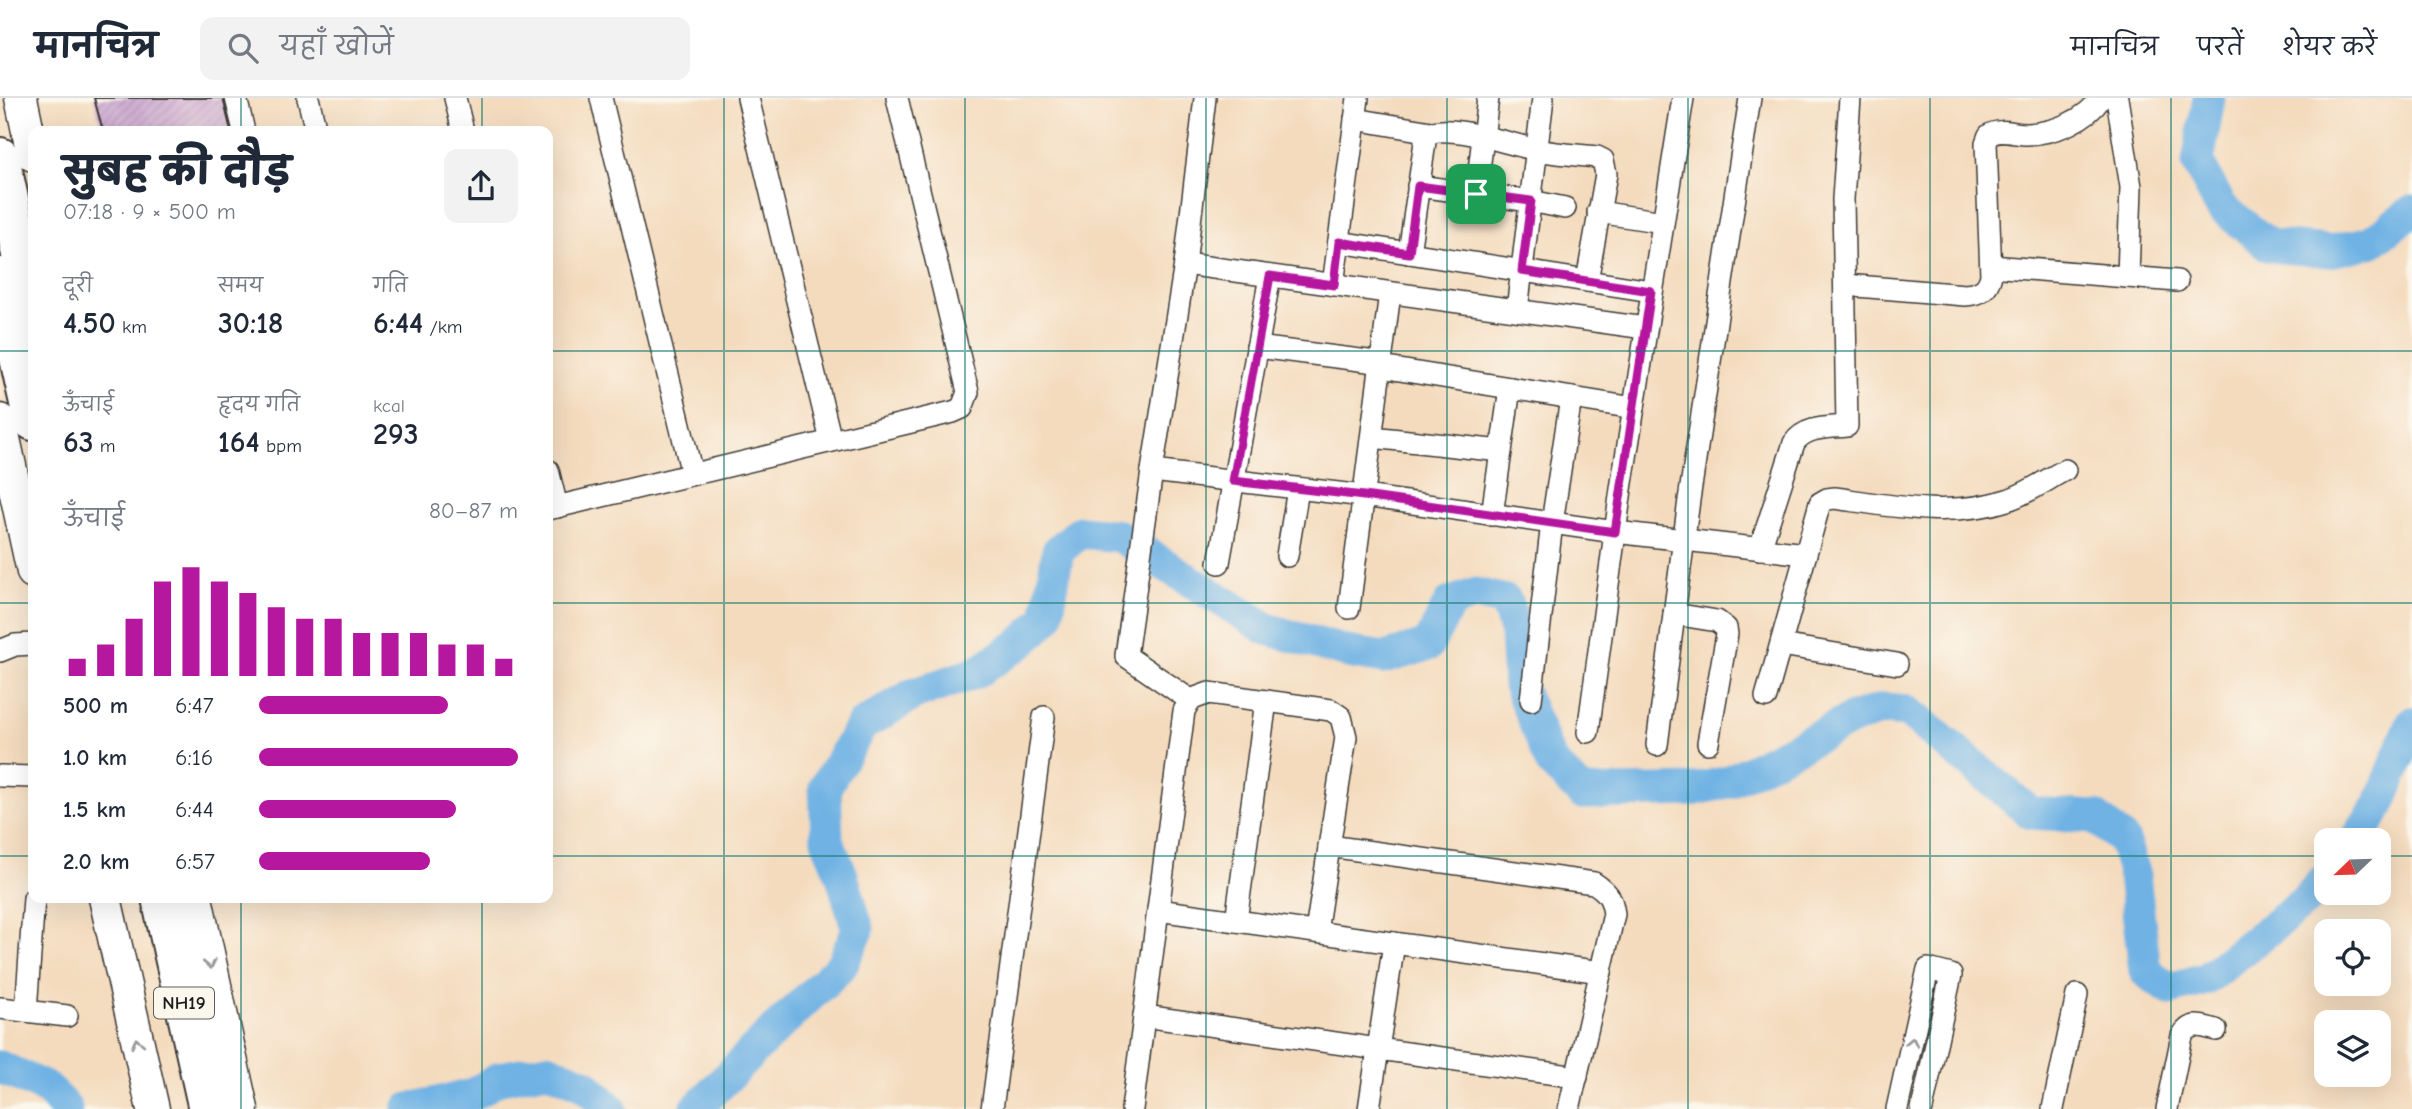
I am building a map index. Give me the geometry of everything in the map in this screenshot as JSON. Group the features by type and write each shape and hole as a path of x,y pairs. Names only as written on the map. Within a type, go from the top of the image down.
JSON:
{"highway":[{"path":"0,157 28,287"},
{"path":"0,271 28,398"},
{"name":"NH19","path":"139,903 185,1109"},
{"name":"NH19","path":"163,903 230,1106"}],"main road":[{"path":"21,98 28,131"},
{"path":"0,420 8,491 28,556"},
{"path":"106,903 153,1109"},
{"path":"197,903 230,1106"}],"street":[{"path":"236,98 243,126"},
{"path":"308,98 315,126"},
{"path":"455,98 462,126"},
{"path":"601,98 692,474"},
{"path":"748,98 831,442"},
{"path":"553,508 962,408 968,392 897,98"},
{"path":"1190,700 1126,656 1185,264 1205,98"},
{"path":"1476,194 1488,98"},
{"path":"1517,310 1543,98"},
{"path":"1588,732 1645,328 1683,98"},
{"path":"1657,745 1683,541 1750,98"},
{"path":"1760,549 1794,443 1799,436 1814,429 1847,426 1843,199 1850,98"},
{"path":"1845,285 1975,295 1989,284 1991,266 1986,143 1989,135 1995,131 2027,134 2055,128 2078,120 2101,98"},
{"path":"2117,98 2131,187 2128,277"},
{"path":"1334,285 1356,109 1431,132 1483,136 1537,150 1603,160 1606,174 1587,281"},
{"path":"1409,253 1424,142 1426,135 1431,132"},
{"path":"1418,186 1565,208"},
{"path":"1598,212 1663,222"},
{"path":"1339,242 1651,291"},
{"path":"1185,264 1645,328"},
{"path":"1991,266 2177,281"},
{"path":"1219,563 1270,276"},
{"path":"1349,608 1390,293"},
{"path":"1257,347 1376,362 1381,367 1634,408"},
{"path":"1492,515 1510,388"},
{"path":"1531,699 1552,523 1571,398"},
{"path":"1371,437 1501,451"},
{"path":"1766,697 1820,503 1827,499 1905,508 1976,507 2010,499 2065,470"},
{"path":"1152,471 1364,496 1683,541 1806,554"},
{"path":"1287,556 1298,489"},
{"path":"1674,614 1717,621 1726,628 1708,743"},
{"path":"0,651 15,645 28,644"},
{"path":"1781,645 1896,664"},
{"path":"1132,1109 1184,711 1190,700 1209,693 1331,710 1341,718 1346,737 1316,932"},
{"path":"1236,921 1266,701"},
{"path":"992,1109 1044,718"},
{"path":"0,776 28,778"},
{"path":"1329,846 1594,883 1605,890 1612,899 1614,914 1569,1109"},
{"path":"26,1011 34,903"},
{"path":"1158,910 1601,972"},
{"path":"1369,1109 1394,943"},
{"path":"1897,1109 1928,969 1951,975 1922,1109"},
{"path":"2053,1109 2077,995"},
{"path":"0,1008 67,1016"},
{"path":"1144,1016 1577,1077"},
{"path":"2167,1109 2185,1030 2197,1025 2216,1030"}],"building":[{"path":"94,98 223,98 230,126 102,126"}],"waterway":[{"path":"2209,98 2198,163 2221,207 2270,246 2330,251 2371,242 2412,211"},
{"path":"696,1109 841,966 858,930 841,873 827,840 825,787 862,725 914,694 975,673 1021,643 1047,618 1058,551 1080,532 1119,536 1267,629 1347,652 1384,658 1428,645 1450,603 1476,594 1506,601 1516,633 1519,685 1551,762 1582,793 1692,790 1728,782 1852,719 1884,709 1907,711 2031,813 2095,817 2124,841 2134,876 2145,971 2170,989 2206,979 2314,891"},
{"path":"2364,828 2380,804 2412,723"},
{"path":"0,1067 48,1089 66,1109"},
{"path":"409,1109 472,1095 500,1078 547,1069 584,1084 611,1109"}],"route":[{"path":"1418,186 1476,194 1531,201 1522,271 1651,291 1615,532 1364,496 1233,481 1270,276 1334,285 1339,242 1409,253 1418,186"}]}
